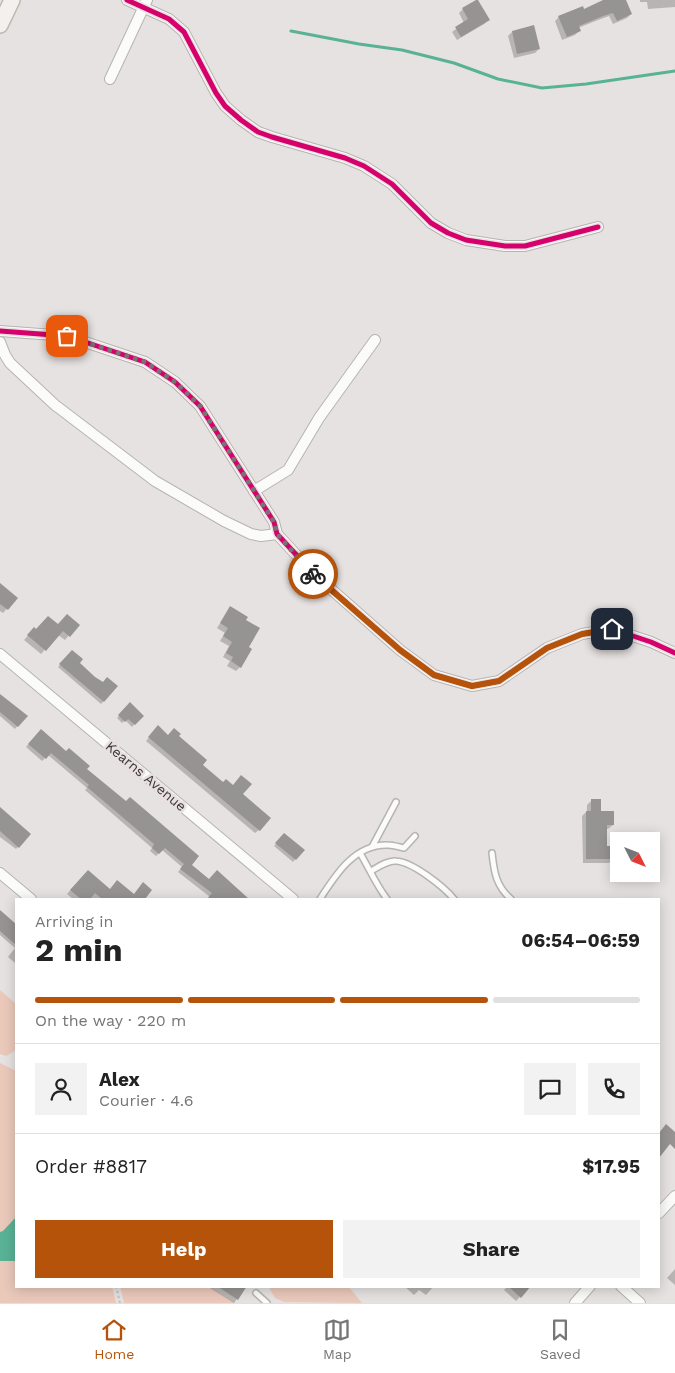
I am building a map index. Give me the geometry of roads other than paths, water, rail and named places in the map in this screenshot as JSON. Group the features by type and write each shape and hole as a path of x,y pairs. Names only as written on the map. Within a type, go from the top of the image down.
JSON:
{"main road":[{"path":"0,25 12,0"}],"street":[{"path":"127,0 146,4 169,19 184,32 216,93 225,106 241,120 258,132 272,138 345,158 364,166 392,184 431,223 448,232 466,240 486,244 515,246 554,240 598,227"},
{"path":"110,79 146,4"},
{"path":"0,331 67,336 145,362 175,382 200,406 274,522 277,534 315,575 400,650 434,675 472,686 499,681 547,648 582,634 612,629 675,653"},
{"path":"254,491 288,470 319,418 375,340"},
{"path":"0,342 10,364 55,405 155,481 250,534 261,536 277,534"},
{"name":"Kearns Avenue","path":"0,654 292,898"},
{"path":"0,873 30,898"},
{"path":"660,1212 675,1196"},
{"path":"575,1303 588,1288"},
{"path":"623,1288 640,1303"}],"lane":[{"path":"372,847 396,802"},
{"path":"321,898 336,872 367,848 388,845 404,848 415,836"},
{"path":"360,853 386,898"},
{"path":"492,853 495,875 502,891 510,898"},
{"path":"372,871 383,864 396,861 408,865 431,878 445,888 453,898"},
{"path":"256,1293 267,1303"}],"waterway":[{"path":"291,31 402,50 454,63 498,79 542,88 586,84 675,71"}]}
